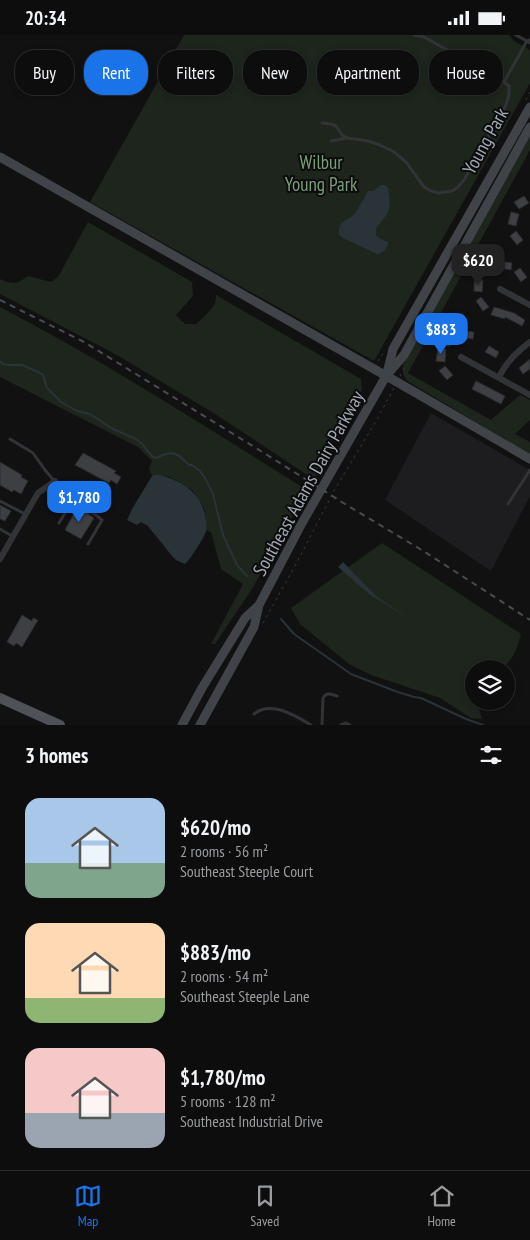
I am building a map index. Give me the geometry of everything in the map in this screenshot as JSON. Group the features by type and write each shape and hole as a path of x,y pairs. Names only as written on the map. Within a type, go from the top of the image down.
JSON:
{"main road":[{"name":"Southeast Adams Dairy Parkway","path":"386,377 394,349 530,107"},
{"name":"Southeast Adams Dairy Parkway","path":"200,725 254,627 259,605 302,523 386,377 404,355 530,127"},
{"path":"0,157 530,459"},
{"name":"Southeast Adams Dairy Parkway","path":"182,725 202,688 245,618 259,605"},
{"path":"0,699 60,725"}],"street":[{"path":"500,289 530,305"},
{"path":"499,377 504,366 515,353 530,342"},
{"path":"461,357 530,395"},
{"path":"0,559 38,493 55,481"}],"lane":[{"name":"Young Park","path":"322,123 336,126 343,136 368,141 394,152 406,162 424,187 431,191 438,193 452,191 457,188 464,180 506,105 509,94 508,86 424,37 414,35"},
{"path":"516,35 529,42"},
{"name":"Young Park","path":"504,82 529,42"},
{"path":"332,141 348,138"},
{"path":"10,439 34,453 45,470 67,496 81,503 102,520 88,544"},
{"path":"508,504 530,470"},
{"path":"60,523 68,508 67,496"},
{"path":"0,501 25,514"},
{"path":"0,529 13,536"},
{"path":"322,725 323,698 326,694 338,696"},
{"path":"254,714 269,708 280,710 311,725"},
{"path":"341,725 346,723 350,725"}],"path":[{"path":"263,623 335,489 391,393"}],"shaded area":[{"path":"381,185 385,185 388,188 390,200 387,215 377,227 376,233 379,238 388,242 385,250 377,254 345,239 339,235 339,230 342,223 355,213 368,191 373,191"},
{"path":"431,413 530,470 530,496 491,571 385,500"},
{"path":"157,474 181,483 194,493 199,499 205,515 206,531 197,548 185,564 172,556 148,526 141,522 137,525 127,520 152,476"},
{"path":"343,562 376,596 410,619 369,594 338,567"}],"green space":[{"name":"Wilbur Young Park","path":"184,35 509,35 514,41 530,50 530,83 374,361 90,202 158,81 158,95 233,95 233,50 176,50"},
{"path":"530,133 530,150 408,373 491,420 520,395 530,400 530,420 515,434 530,442 530,455 409,382 404,375 403,366"},
{"path":"88,222 192,282 193,296 176,315 185,324 196,324 205,316 215,304 216,295 361,379 362,390 336,432 315,480 215,414 117,355 0,294 0,279 15,283 28,276 51,282 58,277"},
{"path":"0,307 117,372 307,490 252,589 215,644 211,644 243,584 221,569 211,532 206,530 204,508 192,490 170,477 157,474 152,476 149,469 152,461 138,447 0,377"},
{"path":"382,543 521,634 514,655 510,660 465,660 465,710 480,710 482,719 471,718 440,698 371,675 349,664 300,624 291,608"}],"building":[{"path":"524,196 529,203 519,209 514,202"},
{"path":"511,212 519,214 516,226 508,224"},
{"path":"516,231 523,240 517,245 510,236"},
{"path":"499,261 512,263 511,270 498,268"},
{"path":"489,263 494,269 484,277 479,270"},
{"path":"520,268 527,277 521,282 514,272"},
{"path":"474,280 483,280 482,292 474,291"},
{"path":"481,297 489,307 483,311 476,301"},
{"path":"494,307 514,313 525,320 522,326 505,317 505,319 491,315"},
{"path":"462,331 474,332 473,339 462,338"},
{"path":"452,332 458,340 448,347 442,339"},
{"path":"489,346 499,352 496,358 485,352"},
{"path":"438,348 446,349 445,362 436,361"},
{"path":"530,359 530,369 523,374 519,368"},
{"path":"445,366 453,375 447,380 439,371"},
{"path":"476,381 505,396 501,404 472,389"},
{"path":"83,453 116,471 114,473 121,477 117,484 111,480 109,483 75,465"},
{"path":"0,462 22,475 21,477 28,481 21,494 14,490 12,492 0,485"},
{"path":"0,505 11,511 5,521 0,519"},
{"path":"78,506 94,518 81,539 65,530"},
{"path":"22,615 32,621 33,618 38,620 22,647 16,643 14,646 7,642"}],"waterway":[{"path":"0,361 8,365 22,365 40,373 43,375 47,388 61,402 77,411 90,414 113,429 136,439 153,457 156,458 171,453 178,455 189,465 200,471 213,494 223,535 237,565 247,576"},
{"path":"281,619 294,634 351,674 395,691 421,698 483,725"}],"railway":[{"path":"0,300 84,342 425,552 530,620"}]}
